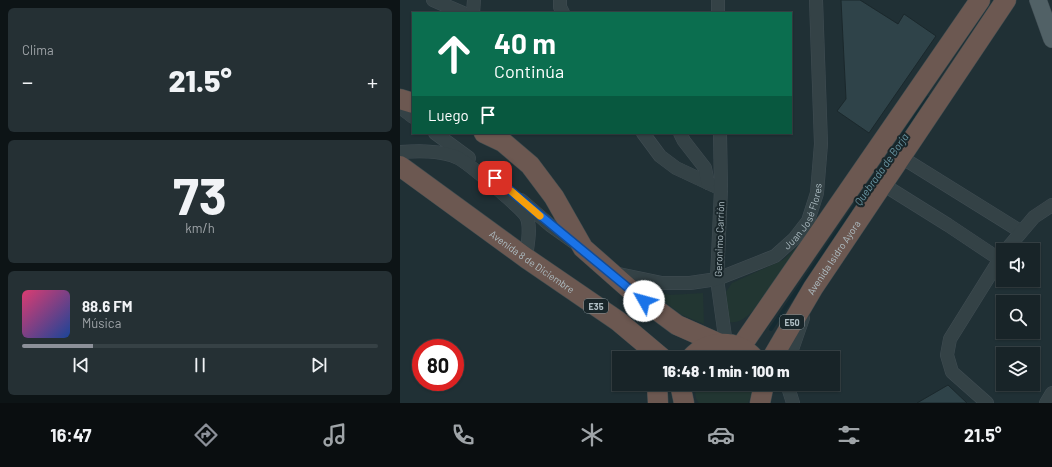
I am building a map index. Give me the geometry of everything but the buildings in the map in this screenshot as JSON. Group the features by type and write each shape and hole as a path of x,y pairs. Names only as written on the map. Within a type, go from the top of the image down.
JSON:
{"highway":[{"name":"E50","path":"735,348 980,0"},
{"name":"Avenida Isidro Ayora","path":"776,351 813,288 884,185 901,157 1006,0"},
{"path":"400,99 412,103"},
{"path":"486,134 503,142 530,165 554,197 583,248 610,273 634,293 677,324 735,348"},
{"name":"Avenida 8 de Diciembre","path":"400,166 526,258 618,321 654,351"},
{"path":"618,321 639,351"},
{"path":"701,351 706,347 735,348"},
{"path":"657,391 658,403"}],"main road":[{"path":"1038,0 1052,39"}],"street":[{"path":"432,0 461,12"},
{"path":"473,12 474,0"},
{"path":"560,0 560,7 562,12"},
{"path":"718,0 718,12"},
{"name":"Juan José Flores","path":"610,273 662,282 690,283 717,279 775,256 794,239 808,222 817,193 821,144 816,0"},
{"path":"400,107 412,116"},
{"path":"891,128 912,141"},
{"path":"436,134 484,169 550,225 583,248"},
{"path":"644,134 660,156 676,168 721,189"},
{"path":"680,134 684,141 705,168 708,183"},
{"name":"Geronimo Carrión","path":"720,134 721,189 717,279 735,348"},
{"path":"400,152 421,151 458,158 506,196 526,216 528,229 526,258"},
{"path":"901,157 1020,231"},
{"path":"884,185 948,225 996,250"},
{"path":"1011,243 1020,231 1034,217 1052,205"},
{"path":"987,403 952,372 947,355 950,339 996,265"},
{"path":"791,351 813,288"},
{"path":"789,391 793,403"},
{"path":"1046,403 1052,393"}],"green space":[{"path":"801,243 770,291 759,304 749,315 739,321 730,322 727,318 726,292 732,283 783,260"},
{"path":"649,290 670,295 703,293 704,324 682,315"},
{"path":"695,391 751,391 748,403 699,403 696,398"}],"waterway":[{"name":"Quebrada de Borja","path":"771,329 928,98"}],"slow traffic":[{"path":"511,191 540,216"}],"route":[{"path":"495,178 550,225 583,248 644,301"}]}
